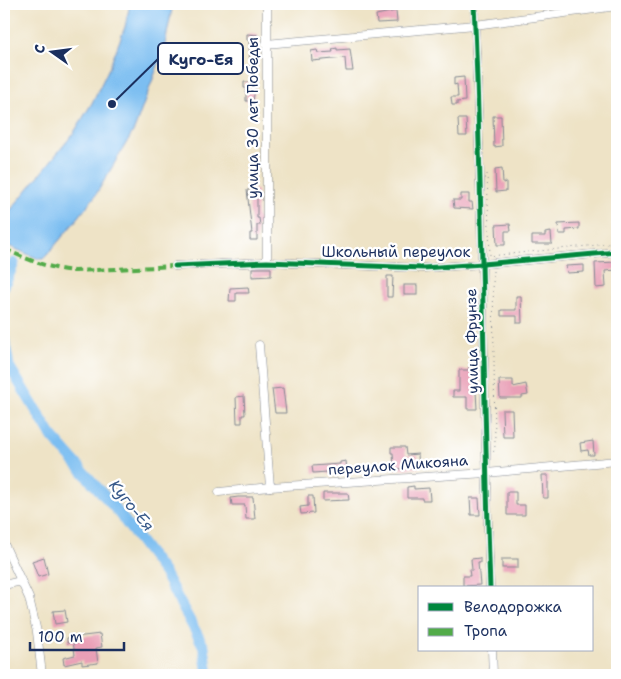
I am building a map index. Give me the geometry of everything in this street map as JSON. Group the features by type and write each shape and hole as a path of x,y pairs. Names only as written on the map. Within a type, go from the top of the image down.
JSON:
{"street":[{"name":"улица 30 лет Победы","path":"267,4 267,262"},
{"name":"улица Фрунзе","path":"474,4 483,264 490,586"},
{"path":"266,44 475,24 617,6"},
{"name":"Школьный переулок","path":"175,266 267,262 423,268 617,252"},
{"path":"259,345 270,487"},
{"name":"переулок Микояна","path":"219,492 486,473 617,461"},
{"path":"4,544 29,598 37,632 42,675"},
{"path":"4,585 20,581"},
{"path":"492,652 493,675"}],"path":[{"path":"487,169 490,256 617,243"}],"water":[{"path":"130,4 173,4 164,49 134,130 95,196 43,259 4,244 4,218 73,134 92,103 110,66 125,27"}],"building":[{"path":"396,11 397,22 377,23 376,15"},
{"path":"247,34 258,35 257,50 254,50 254,68 250,68"},
{"path":"337,48 337,50 350,49 353,71 346,71 345,58 312,61 311,51 317,50 318,53 333,52 332,49"},
{"path":"464,77 465,101 452,105 451,97 458,97 457,84 454,85 454,78"},
{"path":"244,82 256,82 253,101 246,101"},
{"path":"493,116 501,116 502,146 494,147"},
{"path":"458,119 466,119 467,136 459,136"},
{"path":"502,168 503,183 506,182 506,191 496,192 495,169"},
{"path":"247,190 257,190 257,218 259,218 260,225 257,225 257,240 250,240 250,233 252,233"},
{"path":"461,194 469,194 469,202 472,202 473,209 454,208 453,200 461,200"},
{"path":"579,223 579,229 566,230 566,234 559,234 558,224"},
{"path":"510,224 511,231 505,231 505,245 497,245 496,225"},
{"path":"551,232 552,244 532,244 532,236 545,236 545,233"},
{"path":"616,262 617,270 605,271 606,287 596,288 595,263"},
{"path":"584,265 584,272 567,273 566,266"},
{"path":"252,268 271,268 271,276 252,277"},
{"path":"387,276 393,276 392,297 387,297"},
{"path":"404,285 417,285 417,295 404,295"},
{"path":"248,287 249,293 236,293 236,301 229,301 230,288"},
{"path":"516,296 521,296 522,323 517,323 517,316 501,316 501,310 516,310"},
{"path":"469,367 477,367 475,373 477,409 467,409 467,397 453,397 453,391 459,391 459,370 469,370"},
{"path":"499,380 513,380 513,387 526,384 528,395 522,396 522,398 500,398"},
{"path":"283,388 286,413 275,413 272,389"},
{"path":"244,396 245,415 242,415 242,423 237,423 236,397"},
{"path":"502,410 512,410 513,437 503,437"},
{"path":"593,441 594,455 589,455 588,450 581,451 580,443"},
{"path":"391,447 405,447 406,455 418,454 419,468 394,469"},
{"path":"346,461 347,471 332,471 333,473 327,474 327,472 313,473 312,466 340,464 340,462"},
{"path":"542,475 548,475 548,498 543,498"},
{"path":"414,486 414,489 429,488 430,500 407,498 407,487"},
{"path":"507,492 516,492 516,505 525,505 525,515 507,515"},
{"path":"323,493 348,493 349,500 323,501"},
{"path":"308,496 313,496 314,513 301,514 300,507 308,506"},
{"path":"253,497 255,519 246,519 245,505 232,505 231,498"},
{"path":"470,498 479,498 480,515 471,515"},
{"path":"44,557 48,574 38,577 32,561"},
{"path":"480,558 480,563 478,563 480,585 463,586 463,576 470,576 469,570 472,570 471,559"},
{"path":"502,559 518,559 518,568 502,568"},
{"path":"65,610 67,622 55,624 53,611"},
{"path":"100,634 102,647 96,648 98,663 82,665 82,661 64,665 63,658 75,655 73,642 67,643 67,638"}],"waterway":[{"name":"Куго-Ея","path":"4,286 14,263"},
{"name":"Куго-Ея","path":"4,338 9,366 51,435 115,508 164,573 204,647 208,675"}],"marked path":[{"path":"4,249 47,266 75,271 175,266"}],"cycle path":[{"path":"474,4 490,586"},
{"path":"175,266 267,262 423,268 617,252"}],"place":[{"name":"Куго-Ея","path":"112,104"}]}
